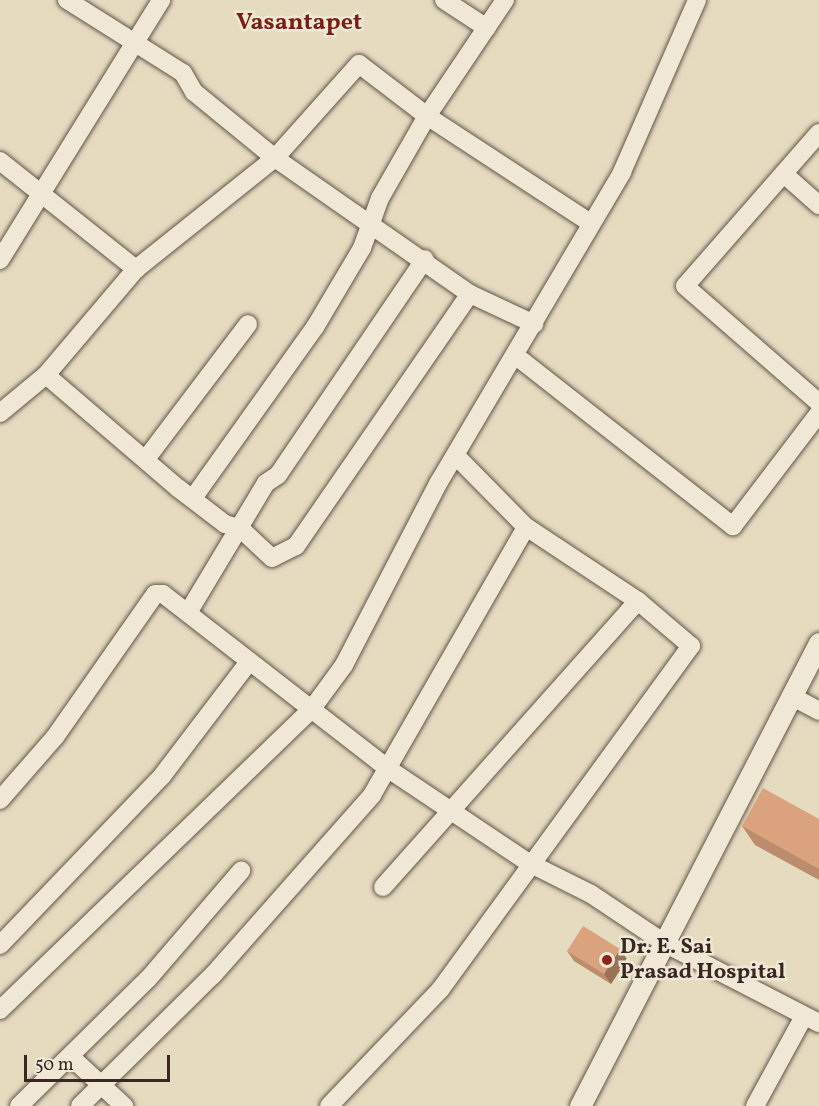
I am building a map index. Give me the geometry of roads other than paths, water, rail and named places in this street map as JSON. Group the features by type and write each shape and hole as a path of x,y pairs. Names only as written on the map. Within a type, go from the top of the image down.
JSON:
{"street":[{"path":"67,0 183,73 194,92 275,158 372,220 470,294 534,324"},
{"path":"0,260 37,194 132,41 161,0"},
{"path":"444,0 487,28"},
{"path":"195,495 315,327 362,248 372,220 428,116 505,0"},
{"path":"0,1010 311,710 344,665 440,482 458,458 589,222 622,171 697,0"},
{"path":"0,413 46,375 135,269 275,158 359,64 428,116 589,222"},
{"path":"819,133 685,286 819,403"},
{"path":"0,161 37,194 135,269"},
{"path":"784,174 819,205"},
{"path":"189,611 241,529 266,483 278,475 424,259"},
{"path":"46,375 146,459 195,495 225,524 241,529 272,558 296,546 470,294"},
{"path":"146,459 248,324"},
{"path":"516,356 733,526 819,413"},
{"path":"329,1106 440,990 529,863 691,646 638,601 526,527 458,458"},
{"path":"80,1106 213,975 372,795 526,527"},
{"path":"0,800 55,738 155,594 189,611 248,663 387,768 529,863 606,903 666,944 812,1019 755,1106"},
{"path":"383,887 638,601"},
{"path":"580,1106 666,944 819,643"},
{"path":"0,945 162,776 248,663"},
{"path":"791,696 819,711"},
{"path":"19,1106 148,979 241,871"},
{"path":"70,1056 124,1106"}],"place":[{"name":"Dr. E. Sai Prasad Hospital","path":"607,960"}],"district":[{"name":"Vasantapet","path":"299,24"}]}
